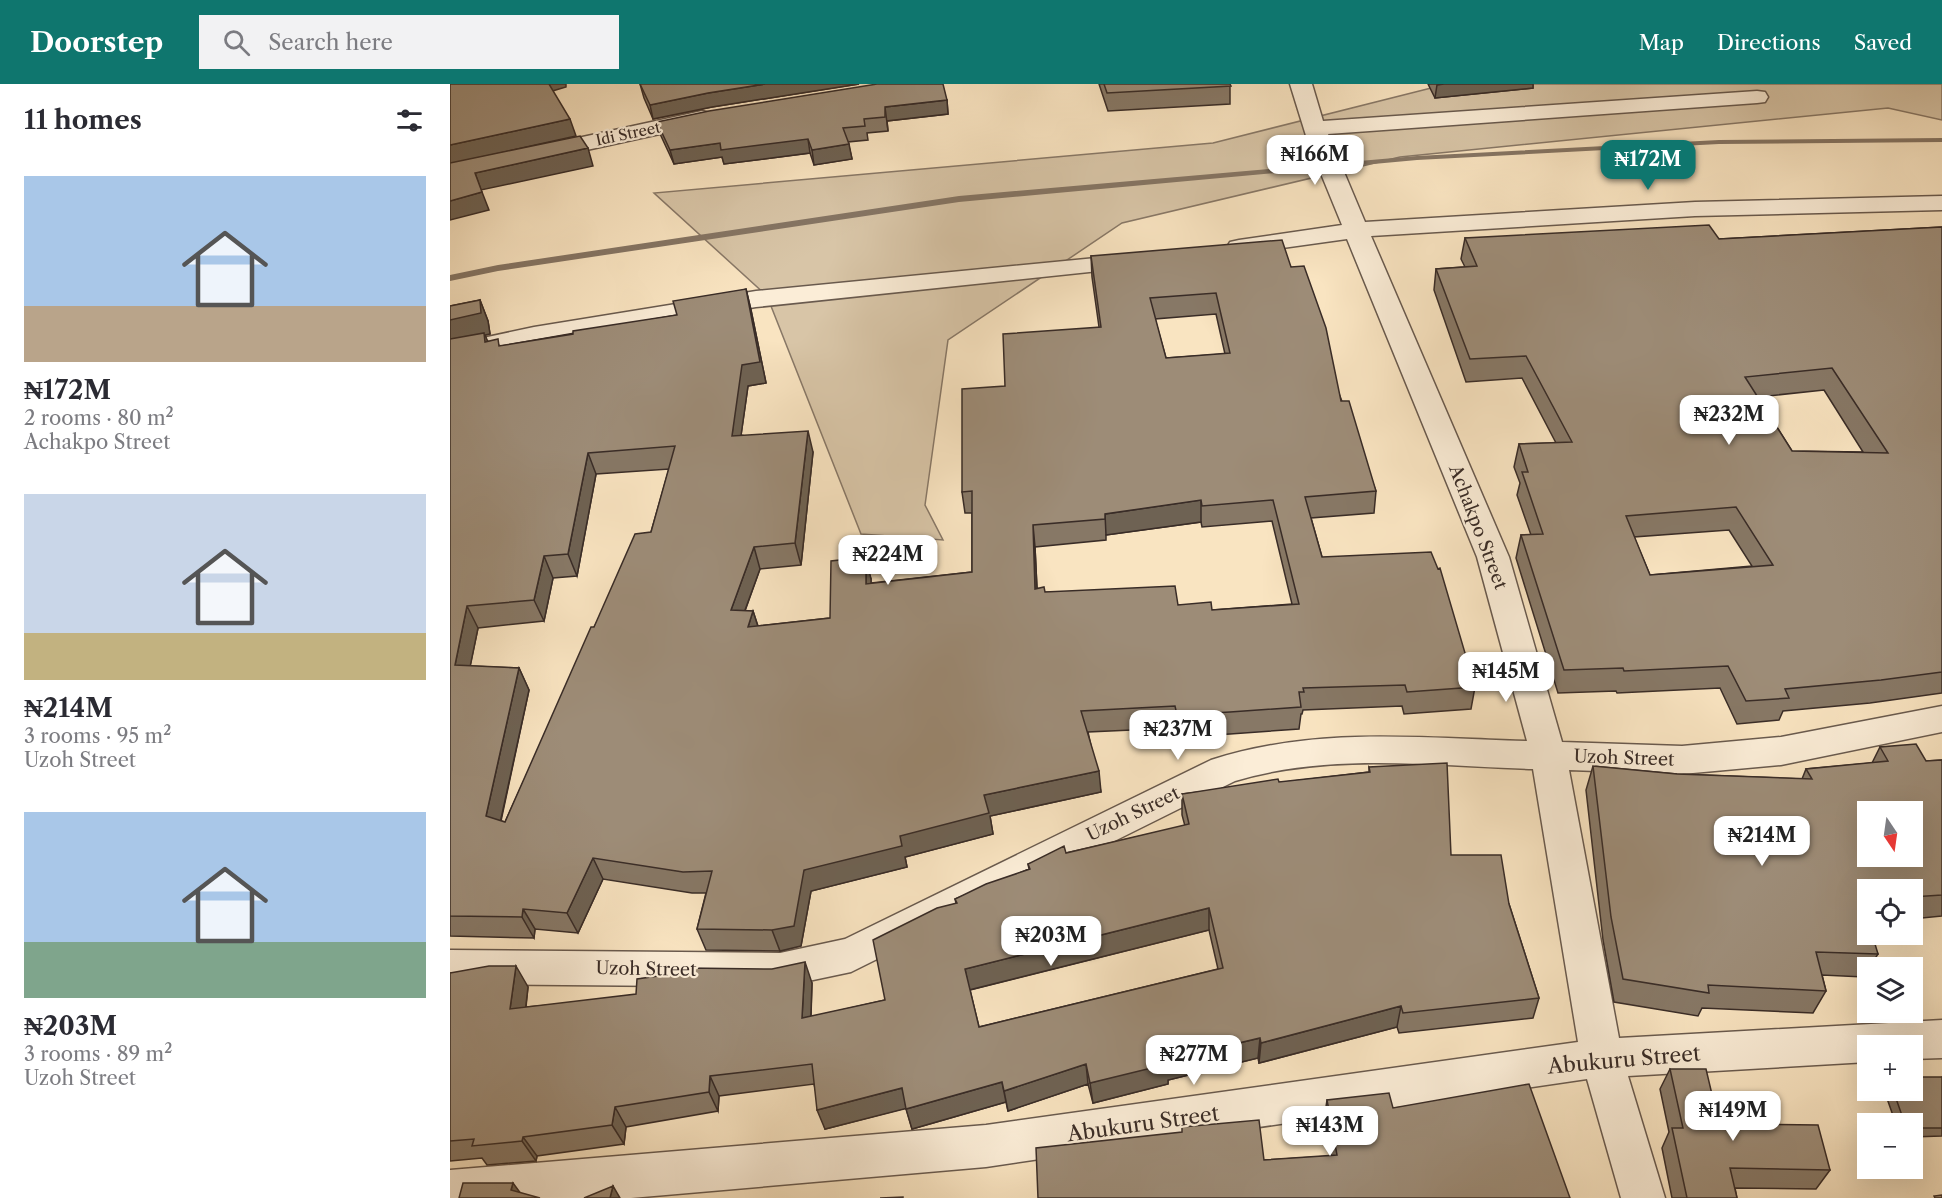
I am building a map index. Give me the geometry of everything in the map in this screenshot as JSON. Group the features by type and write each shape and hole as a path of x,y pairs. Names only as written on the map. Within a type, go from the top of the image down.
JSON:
{"street":[{"name":"Achakpo Street","path":"1300,84 1317,135 1493,557 1548,755 1602,1058 1643,1198"},
{"path":"1317,135 1757,97"},
{"name":"Idi Street","path":"518,158 723,114"},
{"path":"1217,250 1353,222 1695,209 1942,203"},
{"path":"450,353 534,335 756,298 1159,258"},
{"name":"Uzoh Street","path":"450,967 780,970 851,955 1224,770 1265,758 1346,749 1682,760 1781,751 1942,719"},
{"name":"Abukuru Street","path":"450,1192 986,1146 1602,1058 1942,1039"}],"shaded area":[{"path":"1447,84 1942,84 1942,120 1888,108 1400,157 1122,223 948,340 925,505 943,540 861,534 767,296 654,193 1213,143"}],"building":[{"path":"450,84 549,84 570,119 450,145"},
{"path":"640,84 765,84 650,105"},
{"path":"877,84 943,84 947,100 885,107 885,117 864,119 865,126 843,128 849,144 812,150 808,139 721,150 720,143 670,150 657,122 709,111"},
{"path":"1104,84 1230,84 1231,86 1107,93"},
{"path":"580,136 588,148 475,173 482,192 450,201 450,163"},
{"path":"1709,225 1719,239 1942,227 1942,672 1785,689 1789,698 1746,701 1728,666 1624,671 1623,668 1564,670 1521,535 1543,534 1522,472 1528,472 1519,444 1572,442 1526,356 1470,359 1436,269 1477,266 1465,238","holes":["1832,368 1888,453 1792,451 1745,377","1736,507 1773,565 1650,575 1626,516"]},
{"path":"1282,240 1291,267 1304,266 1326,328 1341,401 1349,401 1376,491 1305,497 1322,557 1431,552 1438,569 1440,568 1475,687 1407,692 1405,685 1303,688 1304,692 1299,692 1301,707 1230,712 1177,715 1175,706 1081,711 1099,771 984,795 989,813 900,836 902,846 804,870 794,926 772,930 697,929 712,871 683,872 593,858 567,913 523,909 522,917 450,916 450,339 484,333 485,342 498,339 499,346 573,334 573,331 677,315 673,301 746,289 760,362 742,365 732,436 808,431 795,543 754,547 731,610 753,611 748,627 830,618 831,561 866,557 866,584 972,572 972,491 962,492 962,389 1005,386 1003,334 1101,327 1091,256","holes":["1216,293 1230,353 1166,358 1150,298","675,446 651,532 635,534 594,627 591,627 505,822 486,816 519,668 455,665 467,606 534,600 544,556 568,554 588,453","1201,500 1202,506 1273,500 1299,604 1212,610 1211,602 1178,605 1175,586 1045,592 1044,587 1035,589 1033,525 1105,519 1105,514"]},
{"path":"480,300 481,313 450,320 450,306"},
{"path":"1916,744 1926,761 1942,760 1942,895 1923,896 1923,879 1857,879 1857,945 1875,945 1878,954 1816,952 1826,991 1708,985 1709,993 1623,979 1611,917 1593,766 1677,774 1812,779 1806,769 1888,761 1880,747"},
{"path":"1447,763 1451,855 1501,855 1509,904 1539,998 1403,1013 1401,1006 1261,1043 1260,1038 1167,1060 1168,1064 1090,1083 1086,1064 1004,1091 1002,1082 906,1109 902,1088 817,1110 812,1064 710,1076 709,1092 615,1107 612,1125 523,1137 522,1141 472,1146 474,1139 450,1141 450,973 489,966 516,966 510,1009 636,994 637,979 686,972 687,968 772,969 805,962 802,1018 885,1000 873,940 937,908 957,903 955,899 986,884 1030,869 1028,864 1064,846 1066,853 1189,824 1182,794 1278,779 1279,782 1370,772 1369,767","holes":["1209,908 1223,968 979,1027 965,969"]},
{"path":"1670,1069 1706,1069 1719,1124 1818,1125 1830,1170 1730,1168 1737,1198 1687,1198 1672,1128 1683,1128"},
{"path":"1923,1077 1942,1077 1942,1128 1923,1128 1923,1113 1901,1113 1897,1101 1923,1101"},
{"path":"1529,1084 1570,1198 1038,1198 1036,1148 1182,1132 1182,1127 1259,1120 1264,1160 1337,1155 1327,1100 1389,1093 1393,1108"},
{"path":"463,1183 513,1183 511,1190 540,1198 459,1198"},
{"path":"613,1186 610,1198 584,1198"}],"waterway":[{"path":"450,278 498,268 959,199 1417,158 1719,142 1942,140"}]}
